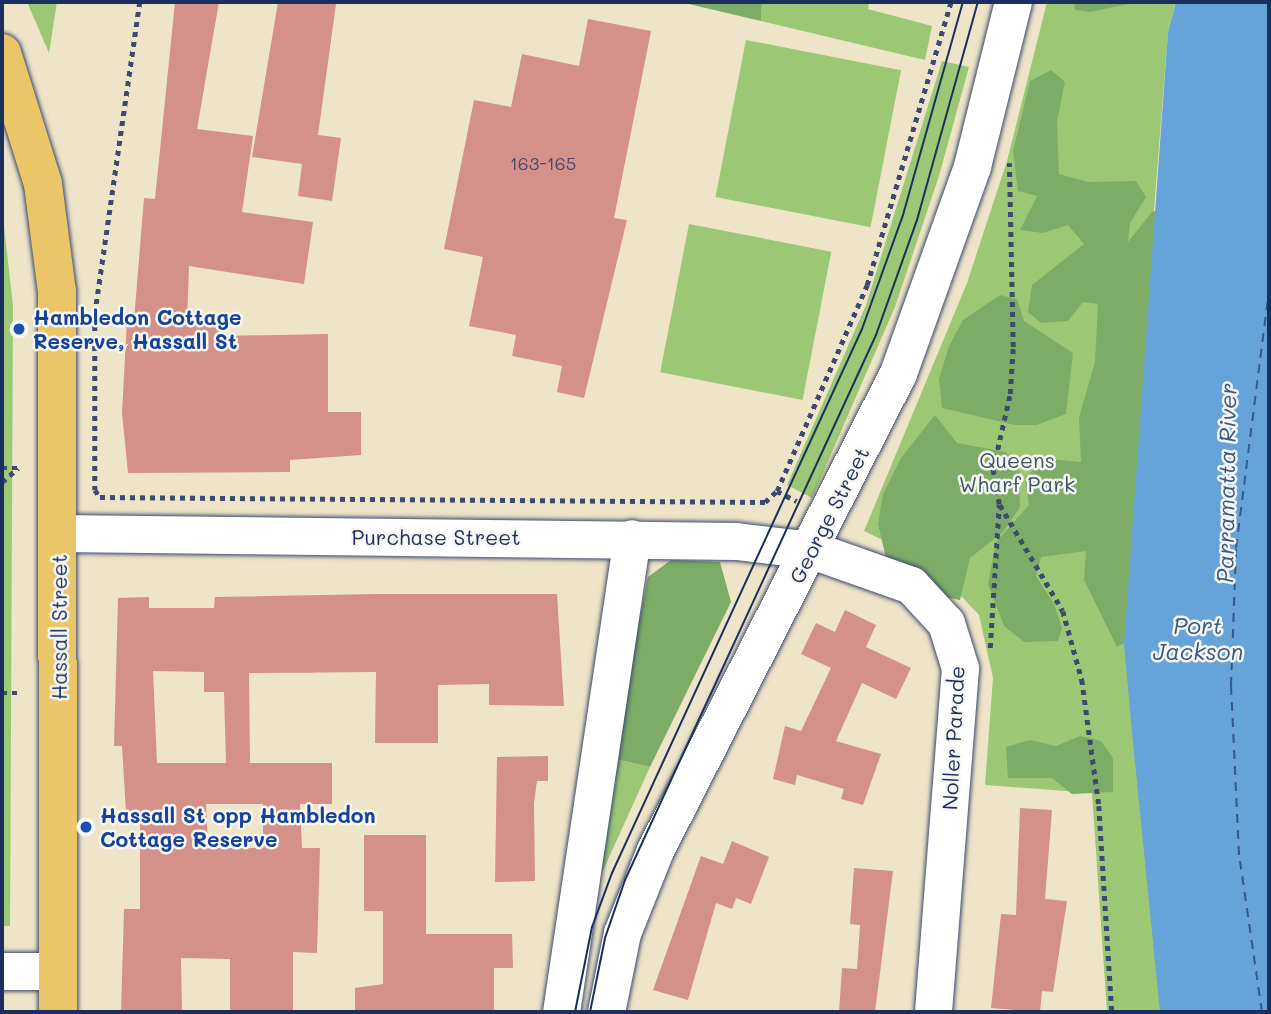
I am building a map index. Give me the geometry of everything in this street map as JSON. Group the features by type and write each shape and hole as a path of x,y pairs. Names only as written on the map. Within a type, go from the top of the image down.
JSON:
{"main road":[{"name":"Hassall Street","path":"2,52 30,133 51,242 59,533 58,1012"}],"street":[{"name":"George Street","path":"606,1012 622,933 647,868 812,550 923,310 972,166 1013,2"},
{"name":"Purchase Street","path":"59,533 632,538 812,550"},
{"path":"561,1012 632,538"},
{"name":"Noller Parade","path":"812,550 911,585 955,643 959,700 933,1012"},
{"path":"2,971 58,971"}],"path":[{"path":"140,2 95,316 95,490 100,497 752,502 765,502 777,491 867,285 951,2"},
{"path":"1009,149 1013,347 1010,394 993,469 999,504 1063,611 1082,680 1099,806 1112,1012"},
{"path":"2,468 18,468 2,482"},
{"path":"2,693 19,693"}],"green space":[{"path":"27,2 57,2 49,53"},
{"path":"680,2 762,2 761,21"},
{"path":"762,2 869,2 868,9 932,26 925,60 761,21"},
{"name":"Queens Wharf Park","path":"1047,2 1176,2 1168,32 1148,287 1160,1012 1107,1012 1092,793 985,785 993,678 979,615 930,563 864,531 967,283 1007,161"},
{"path":"1074,2 1137,2 1090,12 1075,10"},
{"path":"746,40 901,70 871,227 715,197"},
{"path":"942,61 969,67 939,176 895,307 812,498 787,485 866,305"},
{"path":"1051,70 1065,82 1057,121 1059,174 1088,182 1136,181 1146,197 1130,223 1128,242 1152,212 1171,207 1132,639 1117,647 1084,580 1086,551 1041,557 1036,576 1054,604 1062,628 1058,641 1024,642 1004,626 988,584 996,542 1029,505 1025,477 1048,459 1081,462 1079,417 1095,362 1098,304 1083,302 1068,321 1041,323 1028,312 1032,285 1084,244 1068,225 1043,233 1020,230 1037,196 1018,191 1013,151 1030,81"},
{"path":"2,208 13,306 10,926 2,926"},
{"path":"689,224 831,252 803,400 660,372"},
{"path":"1000,295 1017,299 1024,321 1073,353 1066,414 1037,425 1015,425 942,408 939,379 949,346 963,320"},
{"path":"935,415 957,443 1006,452 1019,469 1020,507 1003,532 970,558 960,600 940,596 886,558 878,524 883,494 901,458"},
{"path":"671,560 720,562 731,602 650,767 611,758 648,577"},
{"path":"1080,736 1101,741 1113,758 1113,792 1072,794 1052,778 1008,778 1006,747 1030,740 1056,746"},
{"path":"611,758 650,767 601,875 594,873"}],"water":[{"name":"Port Jackson","path":"1176,2 1269,2 1269,1012 1160,1012 1132,732 1124,644 1168,32"}],"building":[{"path":"175,2 219,2 197,129 253,136 242,212 313,222 304,284 189,266 187,324 222,326 222,336 328,334 328,412 361,412 361,455 290,460 290,472 128,473 122,413 127,320 134,320 144,198 155,199"},
{"path":"278,2 336,4 318,135 341,138 332,201 298,196 302,164 252,157"},
{"path":"588,19 651,31 614,218 627,220 584,398 557,392 562,366 512,356 516,335 469,326 483,257 444,249 474,100 511,107 522,54 579,66"},
{"path":"557,594 564,706 489,705 489,684 438,685 438,743 375,743 376,672 249,673 250,763 332,763 332,804 300,804 302,848 320,848 317,953 293,952 293,1012 230,1012 230,959 181,958 182,1012 121,1012 124,909 140,909 140,813 126,813 122,746 114,746 118,598 149,597 149,608 214,608 215,597","holes":["153,671 204,672 204,692 224,692 226,763 157,763","206,804 263,804 263,848 208,848"]},
{"path":"845,610 876,625 866,647 911,668 896,699 862,683 836,741 881,754 863,805 841,799 844,789 797,775 795,785 773,779 785,726 801,731 831,668 801,654 816,623 835,632"},
{"path":"548,756 548,781 537,781 534,803 535,881 495,882 497,757"},
{"path":"1020,808 1052,810 1045,899 1067,901 1053,992 1042,991 1040,1012 991,1008 1001,914 1016,915"},
{"path":"364,835 426,835 426,934 512,934 513,968 494,968 494,1011 355,1011 355,988 383,984 383,911 364,911"},
{"path":"732,841 769,857 751,904 736,898 732,909 716,903 688,1000 653,990 701,856 723,864"},
{"path":"854,868 893,871 875,1012 839,1012 842,968 857,969 860,925 850,924"}],"ferry route":[{"path":"1262,1012 1239,855 1231,686 1236,548 1269,290"}],"tram line":[{"path":"575,1012 592,927 612,873 862,329 903,215 963,2"},
{"path":"590,1012 605,938 625,880 876,335 917,220 978,2"}],"place":[{"name":"Hambledon Cottage Reserve, Hassall St","path":"19,329"},
{"name":"Hassall St opp Hambledon Cottage Reserve","path":"86,827"}],"water label":[{"name":"Parramatta River","path":"1226,483"}]}
